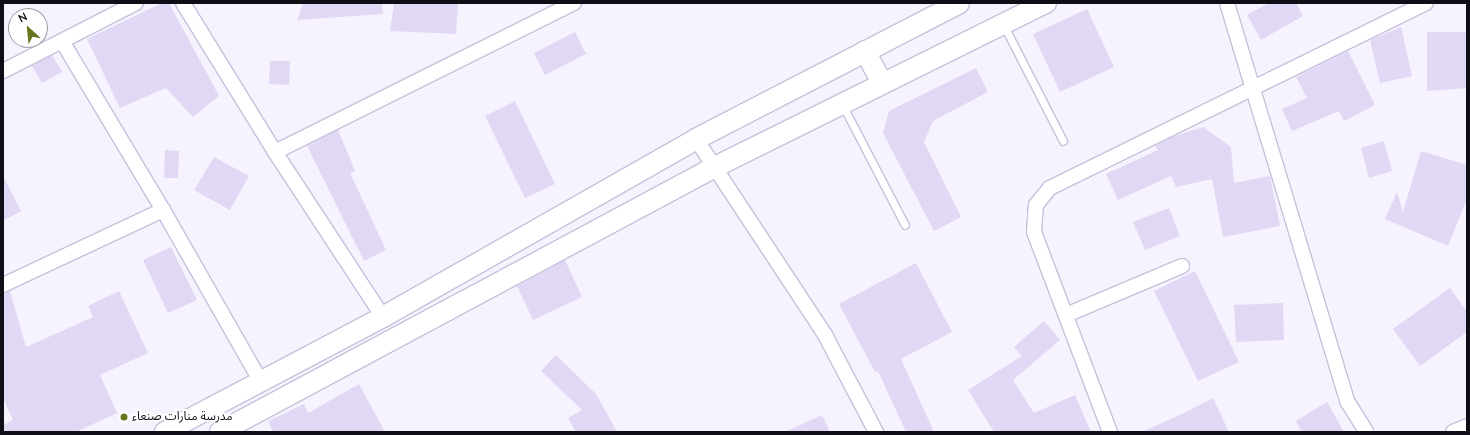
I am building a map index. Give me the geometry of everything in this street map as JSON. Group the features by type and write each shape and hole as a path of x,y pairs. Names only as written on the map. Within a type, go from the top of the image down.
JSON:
{"street":[{"path":"3,71 136,3"},
{"path":"183,3 275,152 383,317"},
{"path":"275,152 574,3"},
{"path":"165,432 383,317 696,139 959,3"},
{"path":"220,432 713,168 1046,3"},
{"path":"1227,3 1254,86 1347,401 1366,432"},
{"path":"1110,432 1034,232 1036,205 1050,188 1254,86 1426,3"},
{"path":"62,41 163,210 261,382"},
{"path":"866,51 882,83"},
{"path":"696,139 713,168 825,335 876,432"},
{"path":"3,285 163,210"},
{"path":"1066,315 1182,266"},
{"path":"1453,432 1467,426"}],"lane":[{"path":"1003,24 1063,141"},
{"path":"841,104 905,225"}],"building":[{"path":"162,3 169,3 219,96 193,117 166,88 120,108 87,39"},
{"path":"303,3 382,3 383,14 297,20"},
{"path":"394,3 458,3 456,34 390,31"},
{"path":"1269,3 1296,3 1303,16 1261,40 1247,15"},
{"path":"1087,9 1114,67 1060,92 1033,34"},
{"path":"1401,27 1412,76 1380,83 1370,40"},
{"path":"575,32 586,54 545,75 534,53"},
{"path":"1427,32 1467,32 1467,88 1427,91"},
{"path":"1348,51 1375,105 1344,121 1339,111 1292,131 1282,109 1307,98 1296,77"},
{"path":"52,55 62,72 42,83 32,66"},
{"path":"270,61 290,61 289,85 269,84"},
{"path":"976,68 988,92 933,121 924,142 961,217 934,231 883,133 889,111"},
{"path":"515,101 555,184 525,198 485,116"},
{"path":"1203,127 1231,147 1234,183 1270,176 1280,226 1223,237 1212,179 1176,187 1171,176 1118,200 1106,174 1158,150 1155,146 1172,137"},
{"path":"338,130 355,171 350,173 386,250 364,261 307,146"},
{"path":"1384,141 1392,171 1369,178 1361,148"},
{"path":"165,150 179,151 178,178 164,178"},
{"path":"1421,151 1467,165 1467,199 1448,246 1385,219 1397,192 1403,212"},
{"path":"214,157 249,176 230,210 194,190"},
{"path":"3,176 21,211 3,221"},
{"path":"1169,208 1180,236 1145,250 1133,222"},
{"path":"171,247 197,300 168,313 143,260"},
{"path":"565,260 582,297 533,320 517,286"},
{"path":"916,263 952,332 901,359 934,432 906,432 878,371 875,372 839,304"},
{"path":"1195,271 1239,362 1198,381 1154,291"},
{"path":"1450,288 1467,312 1467,332 1420,366 1393,329"},
{"path":"10,291 26,347 93,317 88,306 119,291 148,353 100,375 117,413 76,432 3,432 3,425 13,420 3,398 3,293"},
{"path":"1283,303 1284,340 1236,342 1234,305"},
{"path":"1044,321 1060,340 1013,380 1034,413 1075,395 1091,432 994,432 968,390 1022,356 1014,347"},
{"path":"556,355 596,394 617,432 576,432 568,418 582,410 541,371"},
{"path":"359,384 385,432 273,432 268,421 304,404 308,413"},
{"path":"1213,398 1229,432 1142,432 1184,413"},
{"path":"1327,402 1344,432 1302,432 1296,421"},
{"path":"822,415 830,432 785,432"}],"place":[{"name":"مدرسة منارات صنعاء","path":"124,417"}]}
